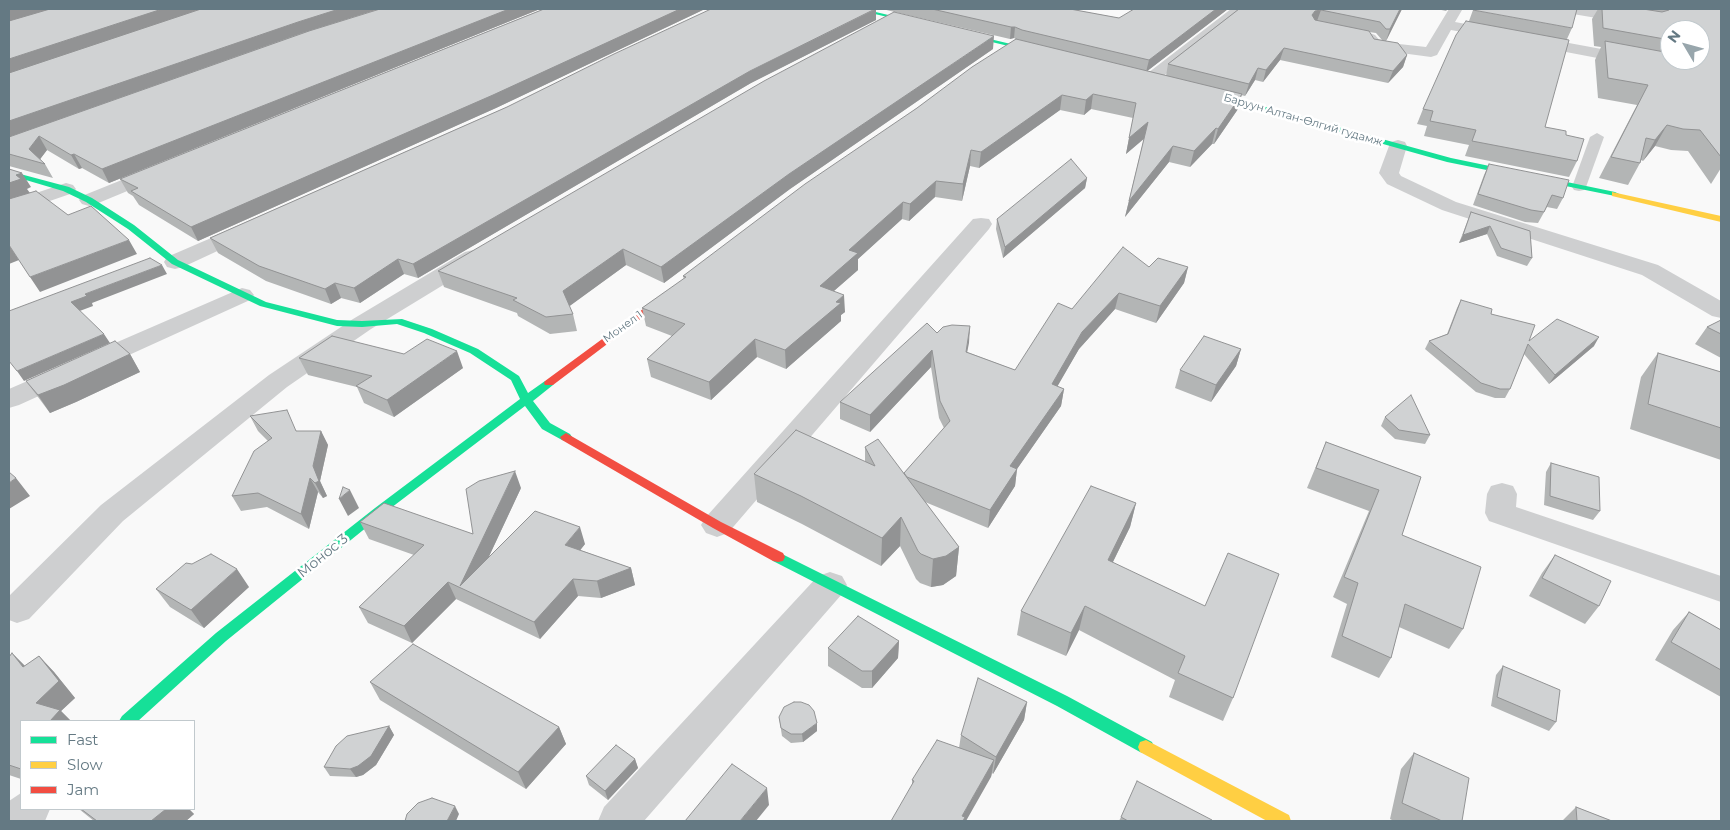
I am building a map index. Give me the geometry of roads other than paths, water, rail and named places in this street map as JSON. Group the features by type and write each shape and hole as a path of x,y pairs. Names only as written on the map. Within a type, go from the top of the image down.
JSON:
{"street":[{"path":"857,9 882,17 1059,56"},
{"path":"1145,78 1240,9"},
{"path":"1353,34 1371,38 1376,46 1430,52 1456,9"},
{"path":"1567,9 1643,22"},
{"path":"1446,25 1648,63"},
{"path":"997,56 1013,45"},
{"path":"1145,78 1168,84"},
{"name":"Баруун Алтан-Өлгий гудамж","path":"1195,90 1398,146 1496,170 1721,219"},
{"path":"1398,146 1389,172 1394,180 1449,206 1650,270 1721,311"},
{"path":"89,200 172,166"},
{"path":"9,173 66,189 89,200 130,227 162,259 263,304 337,323 362,324 398,321 428,331 474,351 515,378 526,400 546,426 717,524 830,585 1062,701 1283,821"},
{"path":"9,210 66,189"},
{"path":"162,259 263,222"},
{"path":"717,524 981,224"},
{"path":"17,609 112,512 278,381 362,324 494,244"},
{"name":"Монел 1","path":"526,400 683,283"},
{"path":"9,400 242,295"},
{"name":"Монос 3","path":"128,720 221,637 379,511 526,400"},
{"path":"1502,494 1500,513 1721,589"},
{"path":"618,821 830,585"},
{"path":"16,821 29,810"}],"lane":[{"path":"1579,187 1597,136"}]}
